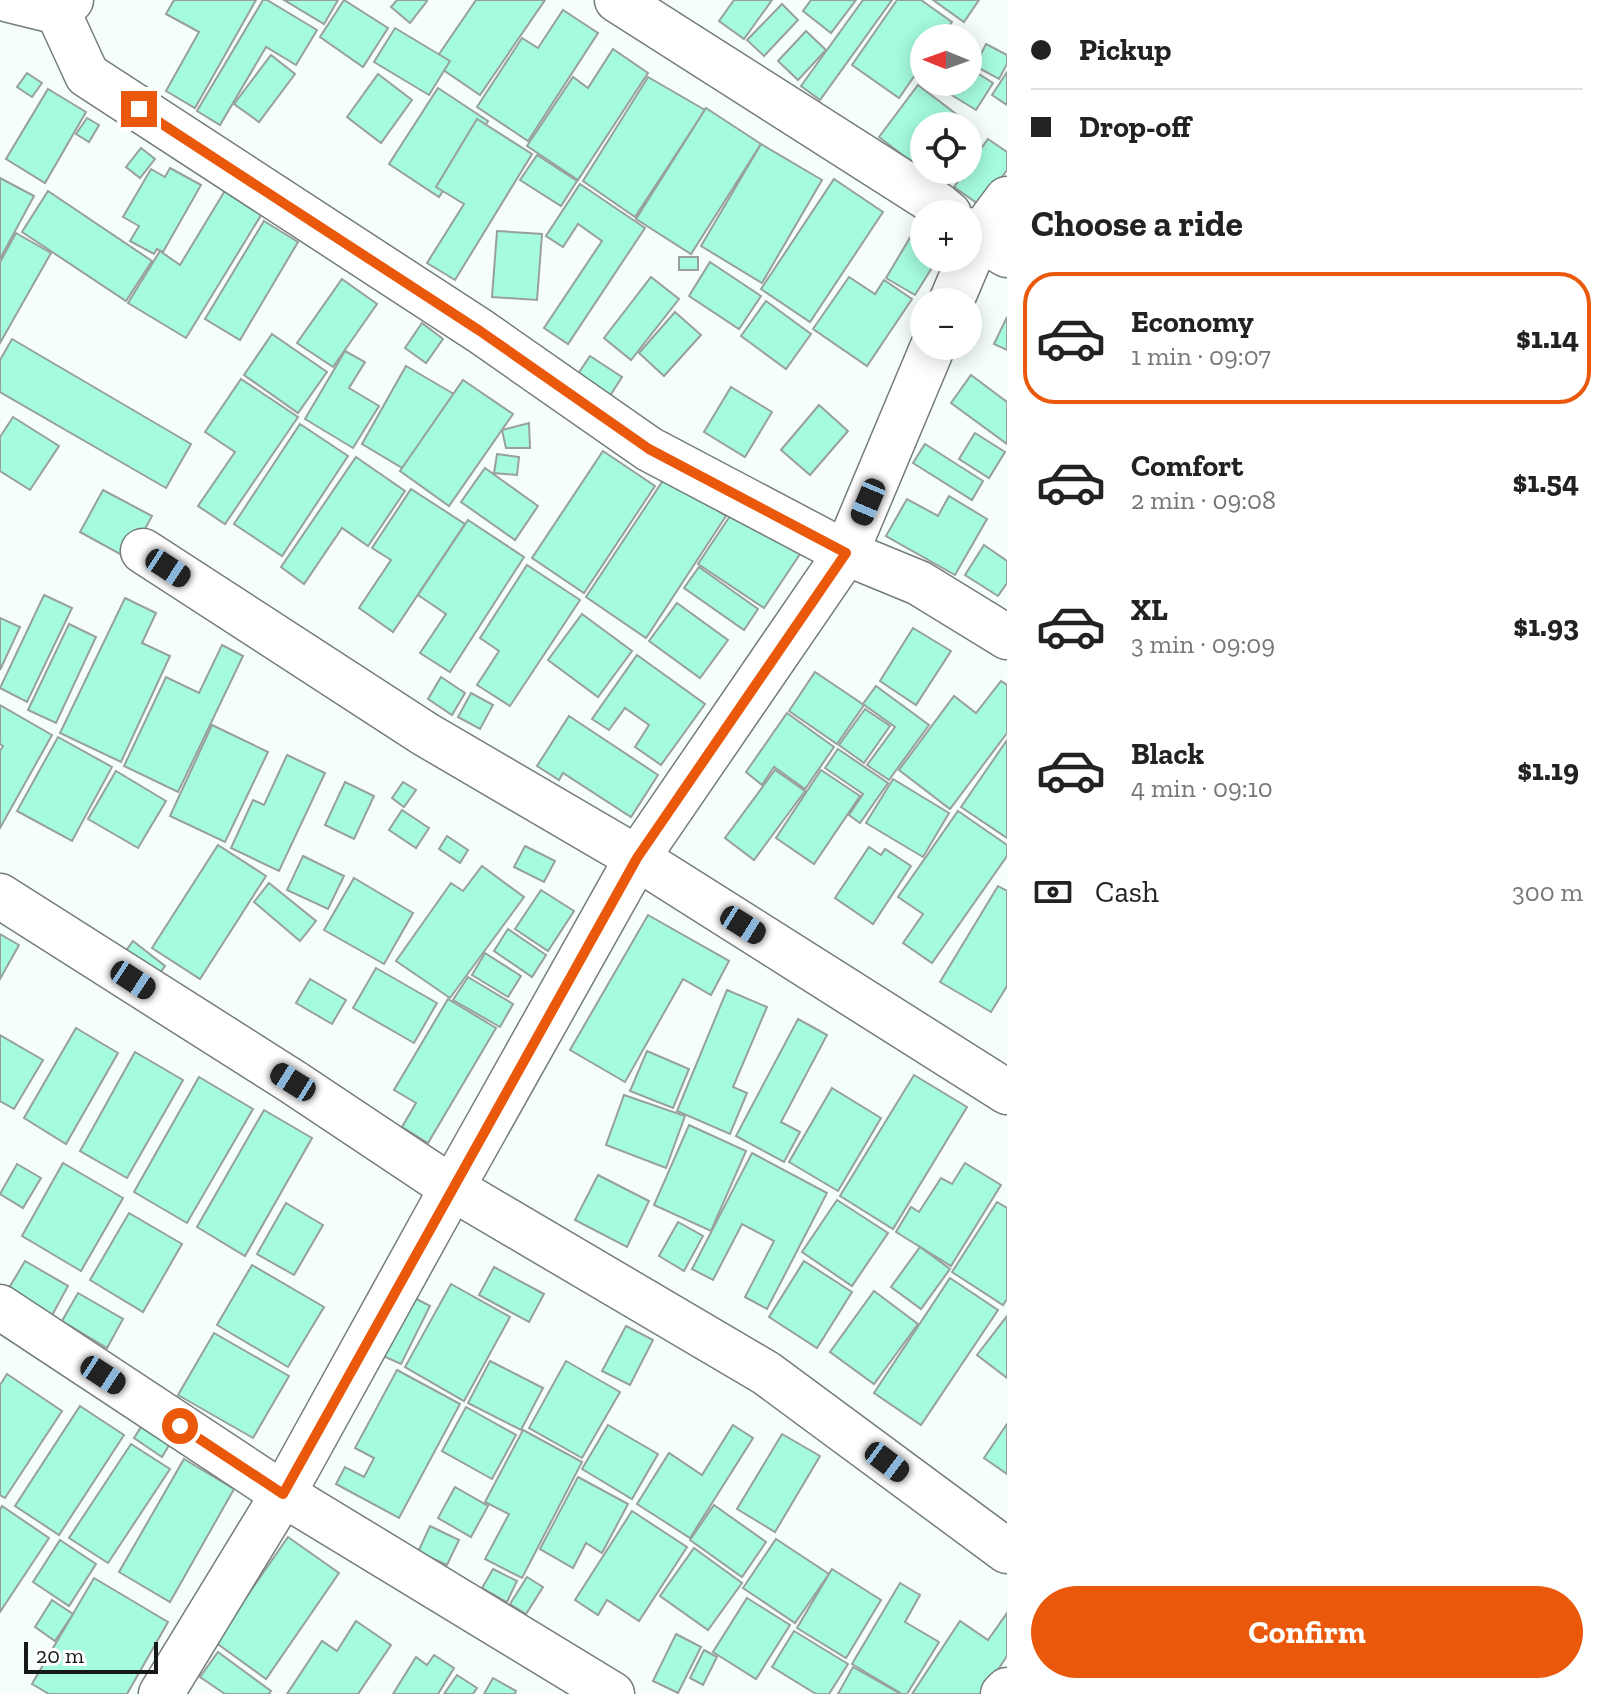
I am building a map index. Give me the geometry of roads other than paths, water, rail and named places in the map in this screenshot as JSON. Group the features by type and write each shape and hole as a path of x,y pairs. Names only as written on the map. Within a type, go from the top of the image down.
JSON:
{"street":[{"path":"9,0 64,6 87,75 480,331 649,449 846,553 919,583 1007,637"},
{"path":"617,0 931,200"},
{"path":"982,227 1007,199"},
{"path":"161,1694 283,1494 637,858 846,553 927,360"},
{"path":"143,551 425,734 637,858 1007,1092"},
{"path":"0,896 293,1082 452,1188 766,1373 1007,1551"},
{"path":"0,1307 283,1494 612,1694"}]}
